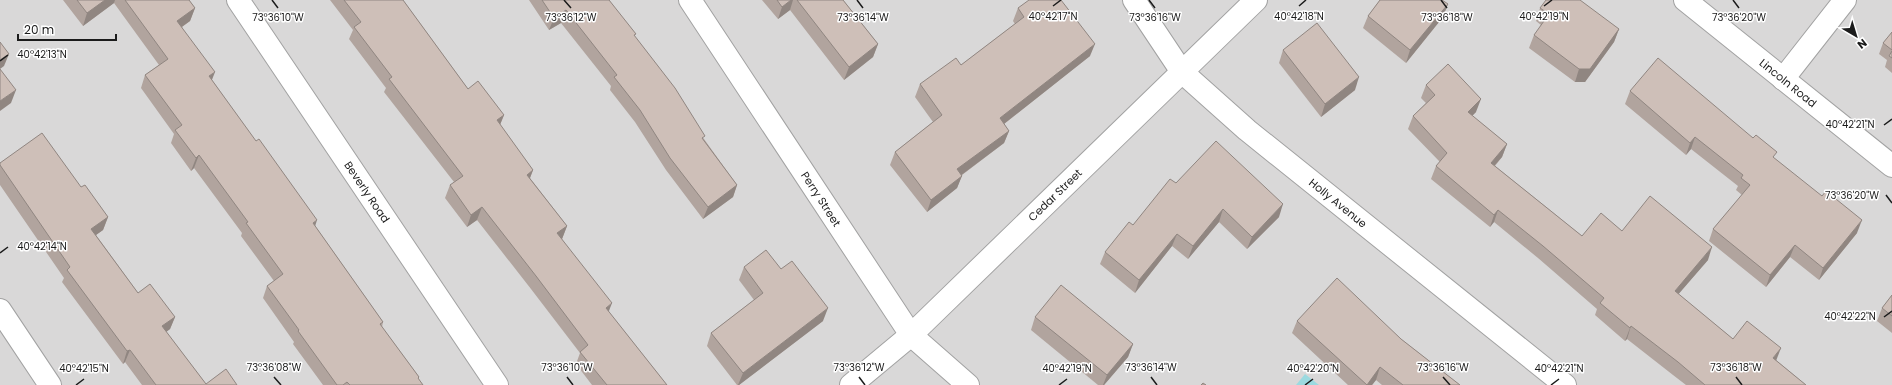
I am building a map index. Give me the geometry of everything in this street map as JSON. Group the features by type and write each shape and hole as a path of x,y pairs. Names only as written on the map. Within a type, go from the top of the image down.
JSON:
{"street":[{"name":"Beverly Road","path":"238,0 497,385"},
{"name":"Perry Street","path":"690,0 911,335 968,385"},
{"name":"Holly Avenue","path":"1134,0 1182,72 1247,130 1565,385"},
{"name":"Cedar Street","path":"851,385 911,335 1256,0"},
{"name":"Lincoln Road","path":"1685,0 1892,166"},
{"path":"1783,78 1845,0"},
{"path":"0,310 50,385"}],"shaded area":[{"path":"0,0 1892,0 1892,385 0,385"}],"water":[{"path":"1305,374 1319,385 1296,385"}],"building":[{"path":"77,0 105,0 87,13"},
{"path":"125,0 189,0 195,8 177,21 215,72 209,76 256,141 259,139 317,220 313,223 383,322 380,324 419,377 418,378 423,385 350,385 347,382 343,385 337,385 267,286 283,274 246,223 248,222 199,155 196,158 175,130 182,125 145,75 168,59"},
{"path":"344,0 403,0 468,89 478,81 504,115 497,120 533,170 527,175 567,226 557,233 612,303 606,308 667,385 607,385 580,352 588,345 482,207 471,215 450,185 463,176 389,79 392,77 354,27 361,22"},
{"path":"542,0 609,0 636,34 634,35 675,88 705,136 702,138 737,185 708,207 670,158 640,110 614,77 617,75 566,10 554,18"},
{"path":"777,0 791,0 782,7"},
{"path":"797,0 843,0 878,44 849,67"},
{"path":"1029,0 1061,0 1095,44 1000,118 1009,131 957,169 962,176 931,200 895,152 942,115 920,84 956,58 961,65 1024,17 1018,8"},
{"path":"1380,0 1442,0 1448,4 1410,50 1368,16"},
{"path":"1546,0 1580,0 1619,29 1590,69 1579,69 1534,35 1549,14 1540,8"},
{"path":"1317,23 1359,77 1325,104 1283,50"},
{"path":"1892,32 1892,50 1883,43"},
{"path":"0,42 9,54 0,60"},
{"path":"1892,51 1892,58 1889,56"},
{"path":"1658,58 1753,138 1756,135 1777,152 1773,157 1822,196 1826,191 1862,220 1823,268 1795,245 1770,275 1713,229 1750,185 1741,178 1743,175 1695,137 1690,143 1630,91"},
{"path":"1448,64 1481,99 1468,112 1507,144 1491,163 1582,236 1601,213 1622,231 1650,196 1712,247 1675,291 1733,339 1747,321 1781,348 1773,358 1806,385 1705,385 1678,362 1631,326 1630,328 1600,303 1604,298 1543,246 1498,210 1494,215 1436,166 1447,153 1413,116 1435,95 1426,85"},
{"path":"0,69 16,90 0,101"},
{"path":"42,133 81,187 85,185 108,217 91,229 138,293 150,284 175,317 162,326 206,384 226,369 237,385 156,385 130,350 127,351 67,270 70,267 0,165 0,163"},
{"path":"1216,141 1283,204 1252,237 1223,209 1193,246 1177,234 1139,280 1105,252 1129,222 1133,225 1170,179 1176,183"},
{"path":"766,250 781,269 792,261 828,308 743,373 711,333 763,293 744,267"},
{"path":"1337,278 1401,339 1460,385 1403,385 1380,367 1367,385 1297,321"},
{"path":"1061,285 1133,344 1107,375 1035,317"},
{"path":"1892,295 1892,316 1882,308"}]}
